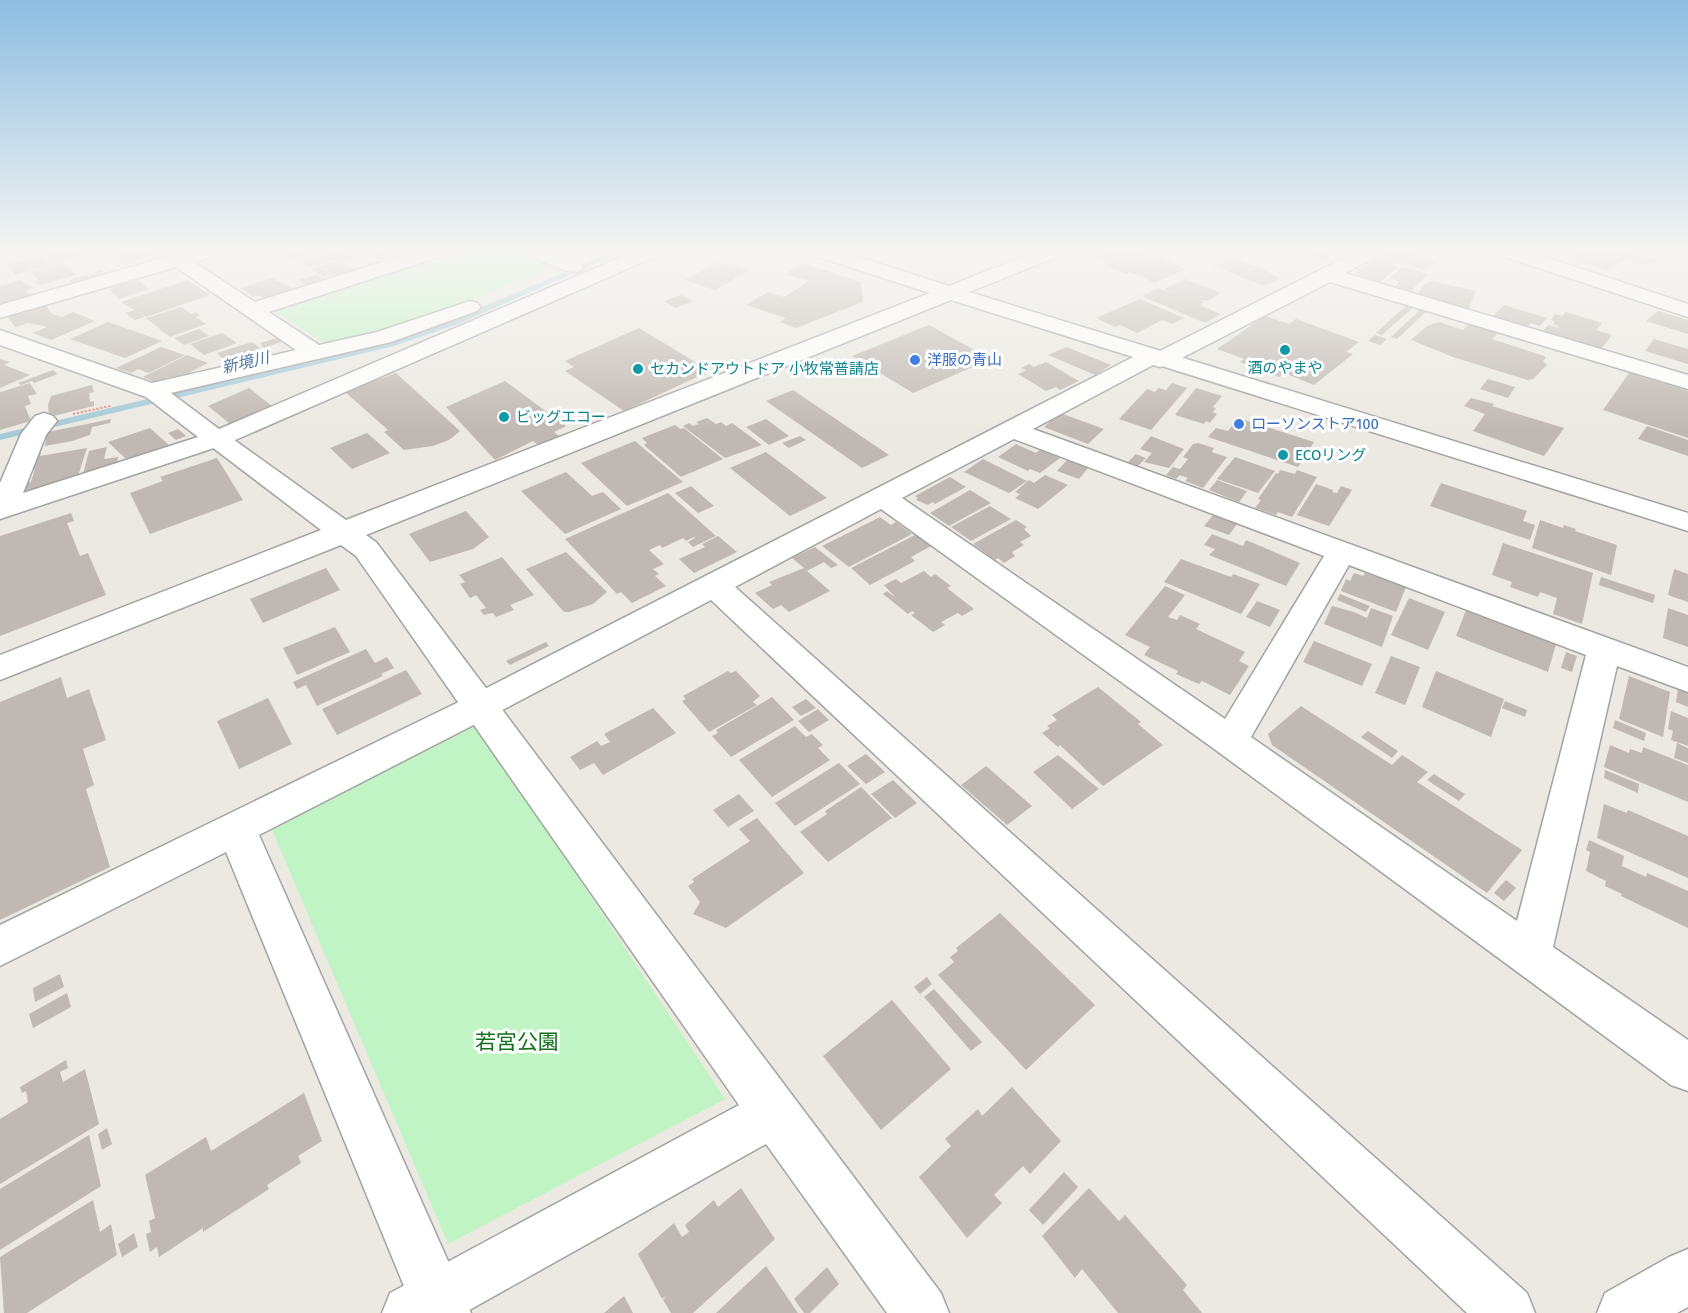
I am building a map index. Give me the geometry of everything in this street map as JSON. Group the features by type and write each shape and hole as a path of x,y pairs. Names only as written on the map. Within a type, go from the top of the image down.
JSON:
{"street":[{"path":"252,310 315,353"},
{"path":"158,395 382,337 461,310"},
{"path":"2,510 217,438 514,310"},
{"path":"0,668 906,310"},
{"path":"1007,310 1155,359 1688,522"},
{"path":"0,946 481,706 1013,430 1256,310"},
{"path":"1447,310 1688,382"},
{"path":"0,337 158,395 366,549 773,1113 921,1313"},
{"path":"2,510 41,425"},
{"path":"1013,430 1688,680"},
{"path":"883,498 1230,741 1688,1068"},
{"path":"1230,741 1342,551"},
{"path":"714,585 1507,1313"},
{"path":"1530,955 1604,650"},
{"path":"236,828 430,1308 773,1113"},
{"path":"1625,1313 1688,1276"}],"path":[{"path":"41,425 158,395"}],"green space":[{"path":"447,310 379,334 325,344 274,311"},
{"name":"若宮公園","path":"476,723 725,1099 448,1244 272,830"}],"building":[{"path":"27,310 50,310 52,314 62,317 73,312 95,321 51,340 33,333 47,327 29,323 15,327 7,316"},
{"path":"135,310 166,310 146,317"},
{"path":"135,310 144,317 135,320 125,313"},
{"path":"171,310 186,310 191,314 196,312 200,315 196,317 206,324 170,337 146,318"},
{"path":"762,310 842,310 796,328 780,322 786,318"},
{"path":"1114,310 1166,310 1184,318 1172,324 1162,320 1137,333 1120,325 1115,327 1096,318"},
{"path":"1175,310 1212,310 1221,314 1205,323"},
{"path":"1401,310 1410,310 1382,335 1376,333"},
{"path":"1420,310 1428,310 1397,339 1391,337"},
{"path":"1499,310 1521,310 1547,318 1540,326 1531,323 1527,327 1493,316"},
{"path":"1658,311 1688,320 1688,334 1646,321"},
{"path":"1566,312 1602,323 1596,330 1612,335 1601,349 1542,332 1548,325 1558,328 1559,326 1553,324 1555,321 1551,320 1555,314 1562,316"},
{"name":"酒のやまや","path":"1265,316 1289,324 1296,319 1359,342 1346,352 1353,354 1314,385 1284,373 1279,377 1240,362 1244,359 1217,349"},
{"path":"108,322 162,341 125,358 70,339"},
{"path":"1439,322 1463,330 1469,324 1498,333 1492,339 1544,356 1546,358 1543,361 1547,365 1533,379 1528,380 1453,357 1411,340 1427,326"},
{"path":"929,325 991,359 913,393 852,356"},
{"name":"セカンドアウトドア 小牧常普請店","path":"639,328 710,371 624,411 565,371 574,367 565,361"},
{"path":"199,329 209,336 184,345 174,338"},
{"path":"222,333 237,343 204,355 190,344"},
{"path":"1375,335 1387,339 1380,345 1368,341"},
{"path":"277,338 281,342 263,348 260,343"},
{"path":"1654,339 1688,349 1688,364 1645,351"},
{"path":"252,342 261,349 225,361 217,353"},
{"path":"161,347 185,355 149,373 138,369 131,373 116,368"},
{"path":"1066,347 1111,365 1095,375 1048,355"},
{"path":"267,351 275,357 229,368 226,364"},
{"path":"187,355 208,363 175,380 168,377 157,383 143,377"},
{"path":"0,359 10,362 4,365 30,375 0,388"},
{"path":"1046,362 1079,381 1060,390 1056,387 1046,391 1018,374 1026,370 1021,368 1029,364 1034,367"},
{"path":"53,370 58,374 34,383 32,381 21,385 18,383"},
{"path":"396,373 460,431 449,440 433,446 404,450 384,432 388,430 345,392"},
{"path":"1629,373 1688,391 1688,438 1603,410"},
{"path":"1488,379 1515,387 1508,398 1480,389"},
{"name":"ビッグエコー","path":"505,381 566,426 554,432 559,436 538,445 533,441 495,460 446,407"},
{"path":"30,383 37,394 28,396 31,404 25,406 31,421 0,430 0,392"},
{"path":"1172,383 1187,388 1151,430 1119,419 1147,389 1155,392 1158,388 1166,390"},
{"path":"92,385 94,392 89,393 90,402 94,401 94,406 49,417 48,405 51,396"},
{"path":"249,388 272,406 230,424 208,406"},
{"path":"1196,388 1222,396 1213,407 1216,408 1213,412 1217,414 1210,423 1206,421 1204,424 1175,415"},
{"path":"793,390 889,455 862,468 766,401"},
{"path":"1471,398 1564,428 1544,456 1473,431 1485,414 1464,406"},
{"path":"1060,413 1104,429 1088,444 1044,427"},
{"path":"707,418 716,424 721,422 726,426 732,423 762,445 725,458 683,426 689,423 693,426 699,424 696,422"},
{"name":"ECOリング","path":"1238,418 1314,442 1298,467 1208,437 1216,428 1228,431"},
{"path":"111,419 110,423 92,427 90,435 72,441 45,446 46,439 42,439 43,433"},
{"path":"766,419 789,436 769,445 746,427"},
{"path":"675,425 680,429 684,428 723,459 681,477 644,445 647,443 642,438"},
{"path":"1647,426 1688,440 1688,456 1638,439"},
{"path":"150,428 169,445 126,459 108,442"},
{"path":"178,429 186,436 176,440 168,433"},
{"path":"367,433 390,453 352,469 330,448"},
{"path":"800,436 806,440 789,448 782,443"},
{"path":"1151,436 1184,449 1169,468 1144,462 1152,453 1140,449"},
{"path":"635,441 683,482 627,506 581,463"},
{"path":"1198,443 1214,448 1212,452 1227,457 1203,488 1185,481 1188,478 1180,475 1176,479 1166,475 1173,467 1183,470 1180,469 1188,459 1183,457 1193,444"},
{"path":"1016,444 1036,453 1041,449 1060,458 1040,473 1030,469 1028,471 998,457"},
{"path":"107,447 104,459 118,457 117,463 83,474 89,451"},
{"path":"87,448 78,476 21,494 25,483 31,482 35,469 28,471 35,454 41,453 40,456"},
{"path":"766,452 827,498 790,516 730,468"},
{"path":"1136,454 1146,458 1138,466 1128,462"},
{"path":"1235,457 1275,471 1258,493 1217,479"},
{"path":"217,458 243,500 150,534 130,493 163,481 160,477"},
{"path":"983,459 1027,481 1009,493 964,472"},
{"path":"1068,459 1089,467 1079,479 1057,471"},
{"path":"1280,470 1295,474 1297,470 1317,477 1292,517 1278,512 1276,515 1255,508 1261,500 1258,499"},
{"path":"566,472 592,496 603,492 621,509 565,534 521,491"},
{"path":"1045,475 1068,485 1038,509 1015,498 1020,494 1015,492 1029,480 1034,483"},
{"path":"950,477 966,487 935,504 933,502 928,505 916,500 918,498 915,496"},
{"path":"1217,480 1247,491 1239,502 1209,490"},
{"path":"1441,483 1527,511 1523,521 1535,525 1530,540 1430,506"},
{"path":"1316,484 1337,493 1341,486 1352,490 1329,526 1297,515"},
{"path":"691,486 714,506 698,513 675,493"},
{"path":"970,490 991,503 949,526 930,513"},
{"path":"668,493 716,536 693,547 688,542 694,537 686,541 683,538 662,548 660,545 649,550 664,564 653,569 659,574 655,576 666,586 632,603 621,592 617,594 565,539"},
{"path":"990,506 1011,519 971,541 951,527"},
{"path":"466,511 489,537 473,549 430,562 409,534"},
{"path":"71,513 74,521 67,523 80,556 88,553 106,595 0,636 0,536"},
{"path":"1213,515 1237,524 1229,535 1204,526"},
{"path":"880,517 891,525 896,522 912,534 849,567 822,546"},
{"path":"1016,520 1027,527 1024,529 1031,536 1020,542 1024,545 1012,552 1015,556 1004,563 998,558 995,560 973,544"},
{"path":"1540,520 1563,528 1564,525 1617,545 1611,575 1532,548"},
{"path":"1212,534 1243,546 1246,540 1300,563 1286,586 1209,555 1215,549 1204,545"},
{"path":"915,535 931,546 911,557 915,561 870,585 851,568"},
{"path":"718,536 737,552 694,573 679,559 705,547 702,544"},
{"path":"1503,543 1593,573 1582,624 1553,614 1557,598 1540,592 1538,597 1510,587 1512,582 1492,575"},
{"path":"815,547 838,565 831,568 824,562 807,571 830,591 789,612 781,605 773,609 755,593 772,585 769,582 804,568 792,558"},
{"path":"566,552 607,592 593,604 569,612 564,612 526,569"},
{"path":"502,557 534,595 510,605 514,610 496,617 493,613 484,615 480,610 486,608 476,595 470,598 460,584 465,582 459,575"},
{"path":"1181,559 1231,577 1233,574 1260,584 1241,614 1164,582"},
{"path":"326,568 340,590 263,623 250,599"},
{"path":"1674,569 1688,574 1688,602 1668,595"},
{"path":"924,571 931,577 935,574 951,586 947,588 974,609 962,616 958,613 941,622 945,625 933,632 911,615 915,613 912,611 908,614 883,594 887,591 896,598 884,585 896,579 901,583"},
{"path":"1354,573 1363,576 1365,573 1406,587 1396,612 1341,591 1346,579 1350,581"},
{"path":"1601,577 1655,595 1653,603 1599,585"},
{"path":"1165,586 1185,595 1168,617 1177,620 1180,615 1200,624 1196,629 1245,652 1239,661 1249,666 1230,695 1202,681 1199,684 1176,674 1178,671 1144,655 1150,647 1125,635"},
{"path":"1340,594 1370,606 1366,612 1337,600"},
{"path":"1409,598 1445,612 1428,650 1391,635"},
{"path":"1257,601 1280,610 1270,627 1246,617"},
{"path":"1332,606 1367,618 1371,608 1393,616 1382,647 1324,624"},
{"path":"1668,608 1688,615 1688,647 1663,638"},
{"path":"1466,610 1556,644 1548,672 1456,636"},
{"path":"335,627 350,652 297,675 283,648"},
{"path":"1314,641 1372,664 1362,686 1303,662"},
{"path":"546,642 549,646 510,665 506,661"},
{"path":"366,649 375,663 387,657 394,668 381,674 383,676 317,706 306,685 297,689 293,682"},
{"path":"1566,652 1577,656 1572,672 1561,668"},
{"path":"1391,656 1420,667 1405,705 1375,693"},
{"path":"406,670 422,694 337,735 322,709"},
{"path":"728,671 731,673 736,671 760,696 753,702 757,705 709,732 682,701 686,699 683,696"},
{"path":"1436,671 1504,699 1491,737 1422,707"},
{"path":"1629,676 1670,692 1663,737 1619,719"},
{"path":"61,677 67,698 89,689 106,740 83,749 94,785 86,789 110,867 0,920 0,702"},
{"path":"1098,687 1141,722 1138,724 1163,745 1103,786 1060,745 1058,747 1042,733 1050,728 1047,726 1057,720 1052,715"},
{"path":"1678,689 1688,693 1688,707 1676,702"},
{"path":"772,697 794,720 731,757 712,736 718,733 716,730"},
{"path":"268,698 292,744 239,769 217,721"},
{"path":"806,699 816,708 801,716 792,707"},
{"path":"1505,701 1527,710 1525,717 1502,708"},
{"path":"1301,706 1392,765 1402,755 1428,772 1417,782 1522,850 1487,893 1272,745 1268,734"},
{"path":"653,708 676,733 603,775 594,763 580,770 570,757 597,741 601,746 610,742 604,734"},
{"path":"818,709 829,720 809,732 798,721"},
{"path":"1671,711 1688,718 1688,746 1671,740 1673,731 1668,729"},
{"path":"1615,720 1646,733 1644,741 1613,728"},
{"path":"795,726 806,737 812,734 823,745 818,748 830,760 772,797 739,760"},
{"path":"1368,731 1398,751 1392,758 1361,737"},
{"path":"1677,743 1688,748 1688,763 1674,758"},
{"path":"1610,745 1629,753 1630,749 1642,753 1643,747 1688,765 1688,802 1604,767"},
{"path":"866,754 885,772 866,784 847,766"},
{"path":"1058,755 1099,789 1072,809 1033,772"},
{"path":"839,763 860,784 795,826 775,803"},
{"path":"986,766 1032,806 1007,825 961,785"},
{"path":"1605,770 1639,784 1638,793 1604,778"},
{"path":"1434,774 1465,794 1459,801 1427,780"},
{"path":"893,780 917,803 895,818 871,794"},
{"path":"861,787 892,818 828,862 800,832 827,814 825,811"},
{"path":"739,794 754,811 728,827 713,810"},
{"path":"1604,804 1627,813 1628,810 1688,836 1688,878 1597,838"},
{"path":"757,818 804,873 726,928 693,914 700,902 688,886 694,882 692,879 750,841 739,829"},
{"path":"1589,840 1624,856 1622,866 1646,877 1647,873 1688,891 1688,928 1621,896 1622,894 1605,886 1606,881 1586,871 1590,852 1586,850"},
{"path":"1506,880 1516,888 1504,901 1494,893"},
{"path":"1000,913 1095,1005 1026,1070 938,975 954,962 950,957 958,951 956,948"},
{"path":"60,974 64,987 35,1002 33,988"},
{"path":"927,977 932,984 920,994 914,987"},
{"path":"934,989 982,1042 971,1051 924,997"},
{"path":"67,993 71,1007 33,1028 29,1014"},
{"path":"892,1000 951,1069 881,1130 823,1056"},
{"path":"66,1060 68,1068 60,1072 63,1082 85,1069 99,1124 0,1184 0,1119 28,1102 26,1091 22,1093 20,1087"},
{"path":"1012,1087 1061,1141 1030,1174 1023,1166 994,1195 1002,1203 967,1238 919,1177 951,1146 945,1139 978,1109 982,1116"},
{"path":"304,1093 322,1141 298,1156 301,1163 267,1185 269,1189 203,1232 203,1228 159,1257 157,1247 150,1252 146,1234 151,1232 149,1221 155,1218 145,1175 206,1137 211,1151"},
{"path":"107,1128 112,1144 102,1150 98,1134"},
{"path":"89,1135 101,1186 0,1250 0,1189"},
{"path":"1064,1172 1078,1187 1043,1225 1029,1210"},
{"path":"741,1188 775,1239 693,1313 671,1313 663,1300 667,1295 662,1299 638,1254 674,1223 682,1237 689,1232 685,1225 714,1200 718,1207"},
{"path":"1089,1188 1119,1221 1125,1215 1187,1285 1183,1290 1202,1313 1118,1313 1082,1269 1075,1278 1042,1236"},
{"path":"93,1200 100,1232 111,1224 117,1255 27,1313 4,1313 0,1257"},
{"path":"134,1233 138,1247 122,1257 118,1244"},
{"path":"766,1266 798,1313 716,1313"},
{"path":"827,1267 839,1284 810,1313 804,1313 794,1299"},
{"path":"624,1296 633,1313 604,1313"}],"waterway":[{"name":"新境川","path":"0,437 391,344 482,310"}],"place":[{"name":"酒のやまや","path":"1285,350"},
{"name":"洋服の青山","path":"915,360"},
{"name":"セカンドアウトドア 小牧常普請店","path":"638,369"},
{"name":"ビッグエコー","path":"504,417"},
{"name":"ローソンストア100","path":"1239,424"},
{"name":"ECOリング","path":"1283,455"}]}
